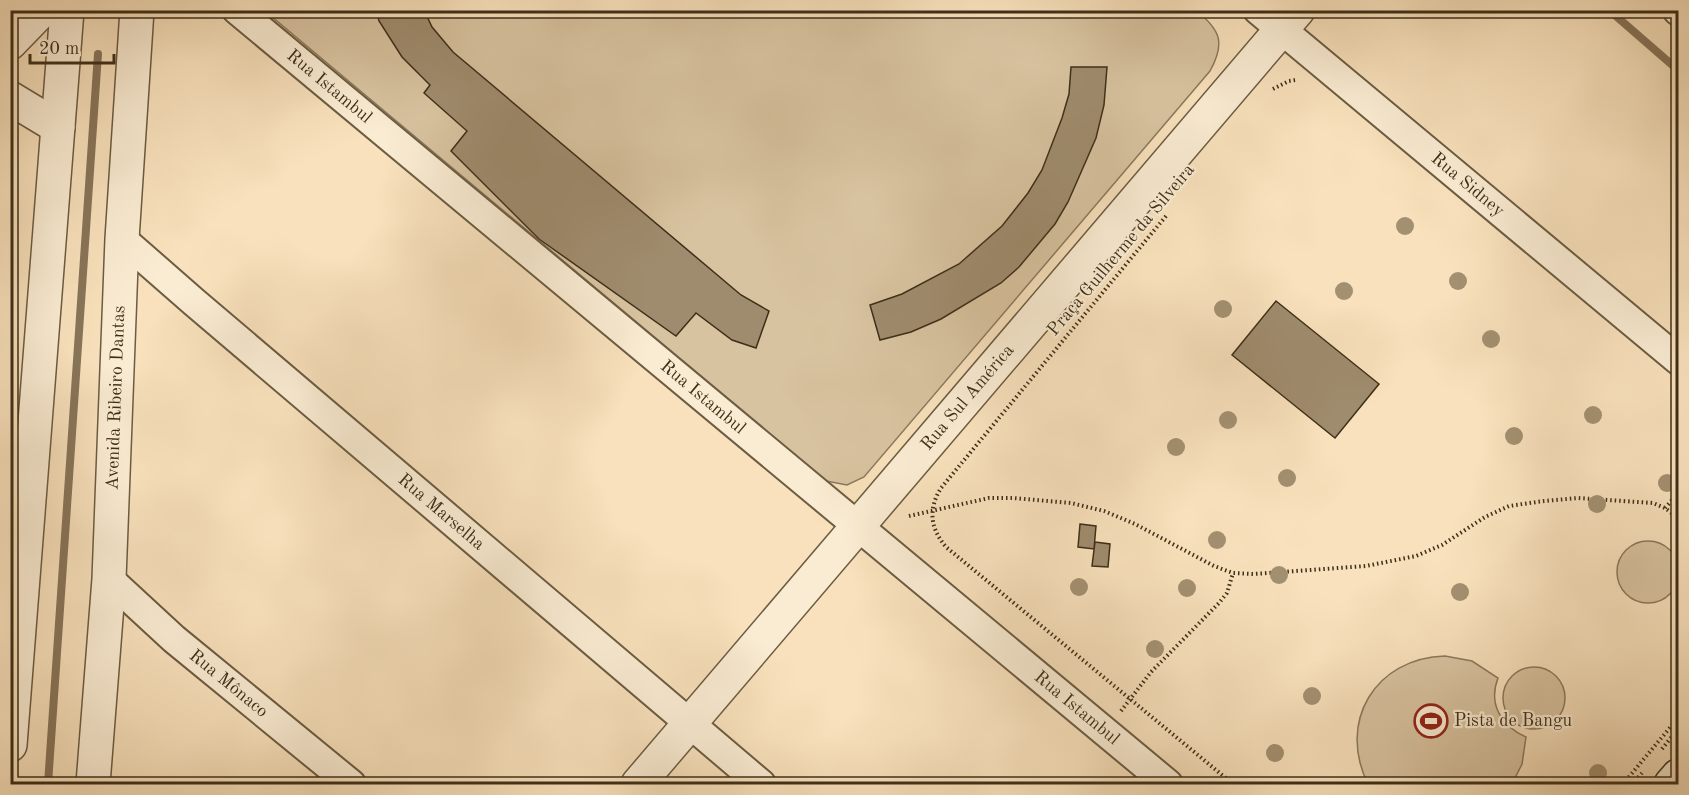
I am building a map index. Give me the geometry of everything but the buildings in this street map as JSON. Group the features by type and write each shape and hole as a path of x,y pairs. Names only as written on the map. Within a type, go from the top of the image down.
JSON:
{"street":[{"path":"10,43 42,10"},
{"path":"10,745 67,10"},
{"name":"Rua Istambul","path":"237,10 1168,784"},
{"name":"Avenida Ribeiro Dantas","path":"93,784 109,579 122,238 143,16"},
{"name":"Rua Sul América","path":"638,784 858,527 1279,17"},
{"name":"Rua Sidney","path":"1279,17 1678,360"},
{"path":"10,98 58,127"},
{"name":"Rua Marselha","path":"122,238 203,310 761,784"},
{"name":"Rua Mônaco","path":"109,579 174,639 351,784"},
{"path":"1671,784 1678,776"}],"path":[{"path":"1266,95 1276,86 1289,81 1302,80"},
{"name":"Praça Guilherme da Silveira","path":"932,511 934,499 941,488 1168,214"},
{"path":"1665,508 1678,493"},
{"path":"858,527 989,498 1071,503 1104,511 1135,524 1214,566 1233,573 1314,571 1391,562 1416,556 1442,545 1485,517 1509,506 1544,501 1589,499 1653,503 1665,508 1678,518"},
{"path":"932,511 932,525 946,547 1233,784"},
{"path":"1104,732 1151,672 1219,603 1227,593 1233,573"},
{"path":"1623,784 1678,718"}],"shaded area":[{"path":"1196,10 1211,24 1218,37 1218,52 1210,71 864,477 847,485 826,481 265,11"},
{"path":"1648,541 1665,546 1670,550 1674,555 1679,572 1674,589 1670,594 1665,598 1648,603 1631,598 1626,594 1622,589 1617,572 1622,555 1626,550 1631,546"},
{"name":"Pista de Bangu","path":"1445,656 1472,661 1498,678 1495,697 1499,713 1510,727 1526,737 1522,764 1512,784 1368,784 1360,761 1357,738 1360,717 1369,698 1382,681 1399,668 1420,660"},
{"path":"1534,667 1551,672 1556,676 1560,681 1565,698 1560,715 1556,720 1551,724 1534,729 1517,724 1512,720 1508,715 1503,698 1508,681 1512,676 1517,672"}],"waterway":[{"path":"1609,10 1678,70"},
{"path":"48,784 98,54"}],"place":[{"name":"Pista de Bangu","path":"1431,721"}]}
